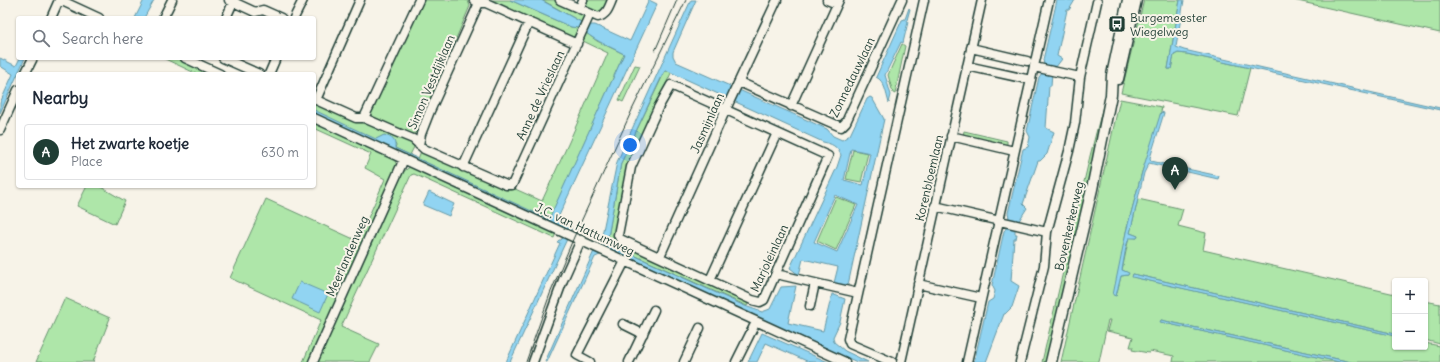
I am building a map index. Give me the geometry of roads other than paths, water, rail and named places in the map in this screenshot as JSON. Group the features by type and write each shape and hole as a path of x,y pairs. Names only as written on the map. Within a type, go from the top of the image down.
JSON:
{"main road":[{"name":"Bovenkerkerweg","path":"1051,362 1092,189 1111,95 1112,75 1128,0"},
{"name":"Bovenkerkerweg","path":"1111,95 1116,87 1136,0"}],"street":[{"path":"52,16 59,0 95,16"},
{"path":"164,16 172,0"},
{"path":"295,16 303,0"},
{"path":"316,97 360,0"},
{"path":"364,118 419,0"},
{"path":"560,0 598,17 606,13 612,0"},
{"path":"579,9 583,0"},
{"name":"Jasmijnlaan","path":"660,256 727,106 777,0"},
{"path":"791,106 838,2 827,0"},
{"name":"Zonnedauwlaan","path":"738,84 841,127 846,122 902,0"},
{"path":"892,362 848,342 848,336 924,0"},
{"name":"Korenbloemlaan","path":"901,362 982,0"},
{"path":"967,362 1002,222 1014,151 1031,80 1037,68 1049,0"},
{"path":"227,16 232,1 255,12 263,10 276,16"},
{"path":"477,1 486,3 577,44"},
{"name":"Simon Vestdijklaan","path":"477,1 430,111 421,134 419,145 424,149 463,167 506,185 512,185"},
{"path":"1020,362 1044,266 1048,232 1070,151 1075,123 1080,77 1097,2"},
{"name":"Anne de Vrieslaan","path":"512,185 590,14"},
{"path":"463,167 529,22"},
{"path":"972,48 1027,61"},
{"path":"26,72 32,60"},
{"path":"189,60 216,72"},
{"path":"228,60 254,72"},
{"path":"270,72 275,60"},
{"path":"967,66 1031,80"},
{"path":"1037,68 1080,77"},
{"name":"Marjoleinlaan","path":"671,85 727,106 777,133 828,156 764,300 760,302 752,300 660,256 620,239 618,236 631,167 658,108 671,85"},
{"path":"0,130 16,94"},
{"path":"316,99 356,118 364,118 413,139 419,145"},
{"name":"J.C. van Hattumweg","path":"316,119 845,362"},
{"path":"710,280 777,133"},
{"path":"951,136 1014,151"},
{"name":"Meerlandenweg","path":"312,362 404,160"},
{"path":"935,206 1048,232"},
{"path":"533,362 563,280 581,240"},
{"path":"590,362 577,355 625,261"},
{"path":"776,274 858,293"},
{"path":"810,306 815,283"},
{"path":"918,284 982,298"},
{"path":"629,362 654,310"},
{"path":"736,362 756,322"},
{"path":"623,324 643,334"},
{"path":"684,362 700,328"}],"water":[{"path":"144,0 154,0 145,16 136,16"},
{"path":"510,0 541,0 581,22 578,28 571,27"},
{"path":"649,0 657,4 557,220 571,226 571,230 569,231 316,116 316,111 376,139 384,135 389,137 393,139 395,148 549,219 624,54 599,42 585,32 589,25 595,25 630,41"},
{"path":"691,0 696,0 673,52 676,62 827,129 833,136 842,140 850,135 867,99 870,97 872,98 884,119 848,285 834,283 838,267 803,259 799,275 790,268 837,167 841,155 838,149 668,71 665,71 663,74 621,163 607,243 745,306 762,312 770,309 781,287 796,286 788,323 823,331 832,294 845,299 840,322 833,337 834,342 845,351 868,362 857,362 601,245 597,245 597,243 601,240 617,162","holes":["851,149 870,153 863,185 844,180","835,195 858,205 837,252 814,242"]},
{"path":"1057,0 1075,0 1069,10 1067,10 1057,56 1062,59 1052,72 1051,86 1049,86 1046,128 1054,132 1047,154 1040,161 1038,161 1023,204 1027,208 1015,227 1015,234 1017,234 1016,239 1014,239 1011,281 1019,286 1012,307 1004,314 986,362 974,362 988,302 993,299 995,291 992,285 1004,231 1007,227 1009,217 1008,213 1023,149 1028,147 1030,137 1027,131 1039,77 1043,69 1043,60"},
{"path":"1180,0 1184,0 1176,47 1440,108 1440,110 1187,54 1178,53 1174,55 1171,69 1168,69"},
{"path":"909,8 908,22 903,43 901,42 885,75 891,95 889,103 881,81 876,77"},
{"path":"0,58 16,66 19,60 24,60 19,72 16,72 16,78 0,113 0,103 13,74 0,66"},
{"path":"1161,112 1164,113 1150,158 1151,161 1219,176 1218,179 1149,163 1144,173 1130,233 1138,236 1137,238 1129,238 1126,247 1122,270 1129,273 1128,275 1121,276 1116,296 1113,295 1126,232 1142,172"},
{"path":"429,192 454,204 449,216 423,205"},
{"path":"567,236 567,239 510,362 506,362 560,243 557,242 563,237"},
{"path":"594,251 597,251 600,255 595,257 547,362 545,362"},
{"path":"1133,274 1392,333 1392,335 1132,277"},
{"path":"300,282 328,294 320,312 292,299"},
{"path":"1161,320 1351,362 1339,362 1160,322"},
{"path":"762,333 828,362 809,362 766,343 757,362 748,362"}],"tram line":[{"path":"655,51 677,0"},
{"path":"526,362 550,294 574,237 632,110 686,0"}],"place":[{"name":"Burgemeester Wiegelweg","path":"1117,24"},
{"name":"Het zwarte koetje","path":"1175,190"}]}
